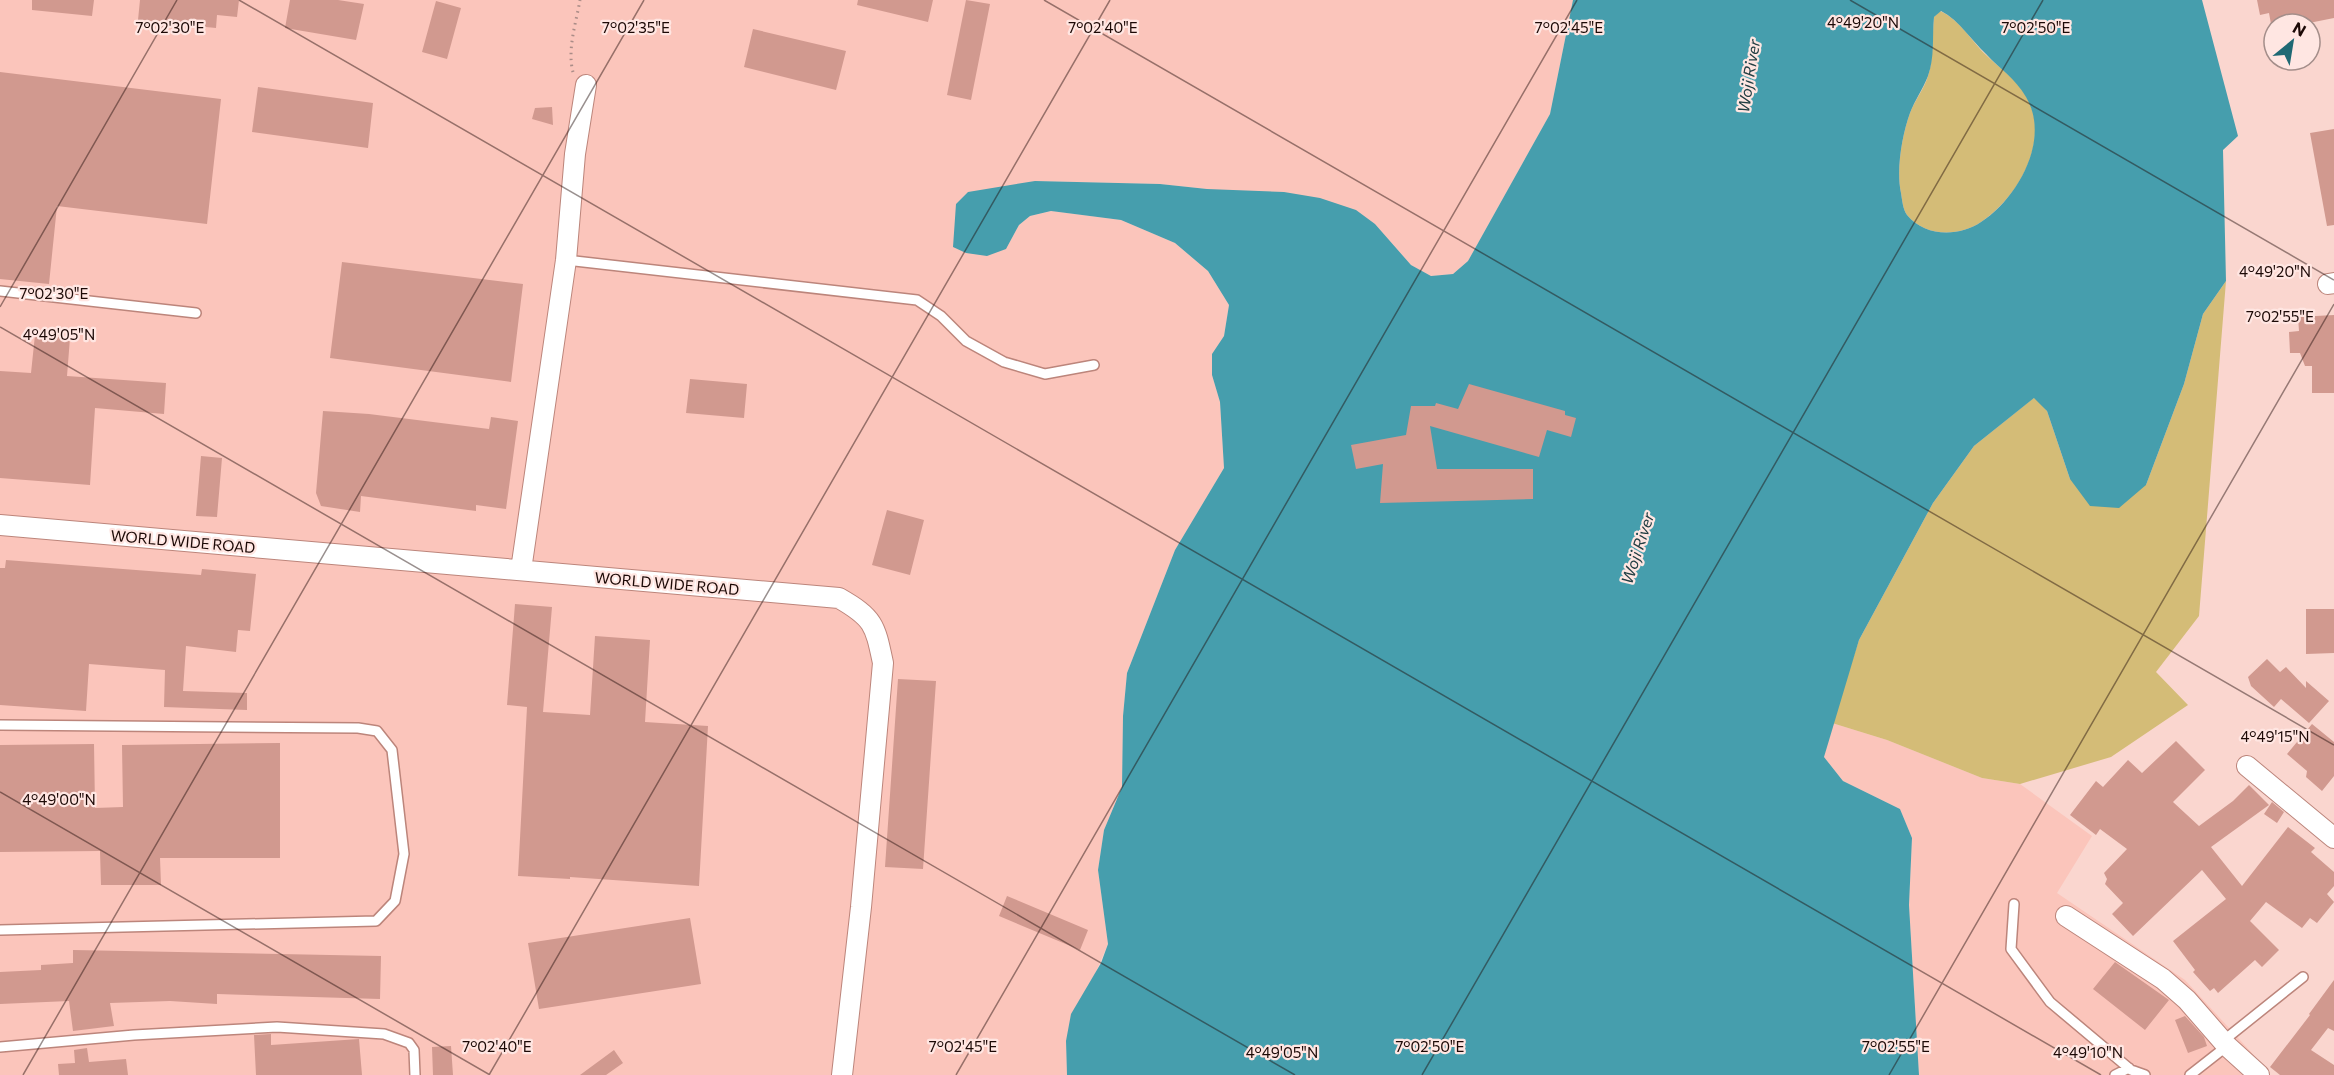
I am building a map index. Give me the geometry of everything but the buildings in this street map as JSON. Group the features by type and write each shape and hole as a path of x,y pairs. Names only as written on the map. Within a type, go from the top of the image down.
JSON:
{"street":[{"path":"521,570 566,260 575,153 586,85"},
{"name":"WORLD WIDE ROAD","path":"0,525 839,598 862,611 876,630 883,663 861,907 842,1075"},
{"path":"2247,766 2334,838"},
{"path":"2066,916 2116,946 2163,979 2187,1000 2225,1043 2259,1075"}],"lane":[{"path":"566,260 917,300 941,316 966,341 1004,362 1045,374 1094,366"},
{"path":"0,291 196,313"},
{"path":"0,725 358,728 377,731 392,750 404,854 395,901 376,921 0,930"},
{"path":"2014,904 2011,950 2050,1002 2129,1068 2145,1075"},
{"path":"2190,1075 2303,977"},
{"path":"0,1047 134,1035 277,1027 360,1032 384,1034 409,1042 414,1050 415,1075"},
{"path":"2115,1075 2129,1068"}],"path":[{"path":"580,0 572,42 571,64 574,76 586,85"}],"shaded area":[{"path":"0,0 1573,0 1550,114 1468,261 1453,274 1431,276 1411,265 1375,224 1207,189 1160,184 1035,181 1006,249 1019,225 1030,216 1052,211 1121,220 1175,243 1208,271 1229,305 1224,336 1212,355 1212,375 1220,402 1224,468 1175,550 1127,673 1123,716 1122,787 1104,830 1098,870 1108,944 1066,1041 1067,1075 0,1075"},
{"path":"1940,11 1959,25 2017,84 2026,96 2033,113 2035,130 2033,148 2027,166 2007,198 1981,222 1953,232 1933,231 1914,222 1905,210 1900,184 1900,163 1905,132 1910,113 1928,76 1932,55 1934,17"},
{"path":"2226,281 2199,616 2156,672 2188,705 2111,757 2020,784 1982,778 1887,740 1832,723 1859,640 1933,503 1974,446 2035,397 2047,411 2070,479 2146,485 2184,384 2203,314"},
{"path":"1832,723 1887,740 1982,778 2020,784 2092,836 2057,893 2185,980 2262,1064 2254,1075 1919,1075 1909,905 1912,838 1900,809 1843,781 1824,757"}],"water":[{"name":"Woji River","path":"1573,0 2202,0 2238,136 2223,150 2226,281 2203,314 2184,384 2146,485 2119,508 2090,506 2070,479 2047,411 2034,398 1974,446 1933,503 1859,640 1824,757 1843,781 1900,809 1912,838 1909,905 1919,1075 1067,1075 1066,1041 1071,1014 1101,963 1108,944 1098,870 1104,830 1122,787 1123,716 1127,673 1175,550 1224,468 1220,402 1212,375 1212,354 1224,336 1229,305 1208,271 1175,243 1121,220 1051,211 1030,216 1019,225 1006,249 987,256 966,253 953,247 956,204 968,192 1035,181 1160,184 1207,189 1284,192 1320,198 1356,210 1375,224 1411,265 1431,276 1453,274 1468,261 1550,114","holes":["1941,11 1948,15 2022,90 2033,113 2035,131 2033,149 2027,166 2007,198 1981,222 1953,232 1933,231 1914,222 1907,215 1902,201 1899,174 1902,142 1907,122 1930,69 1934,17"]}]}
